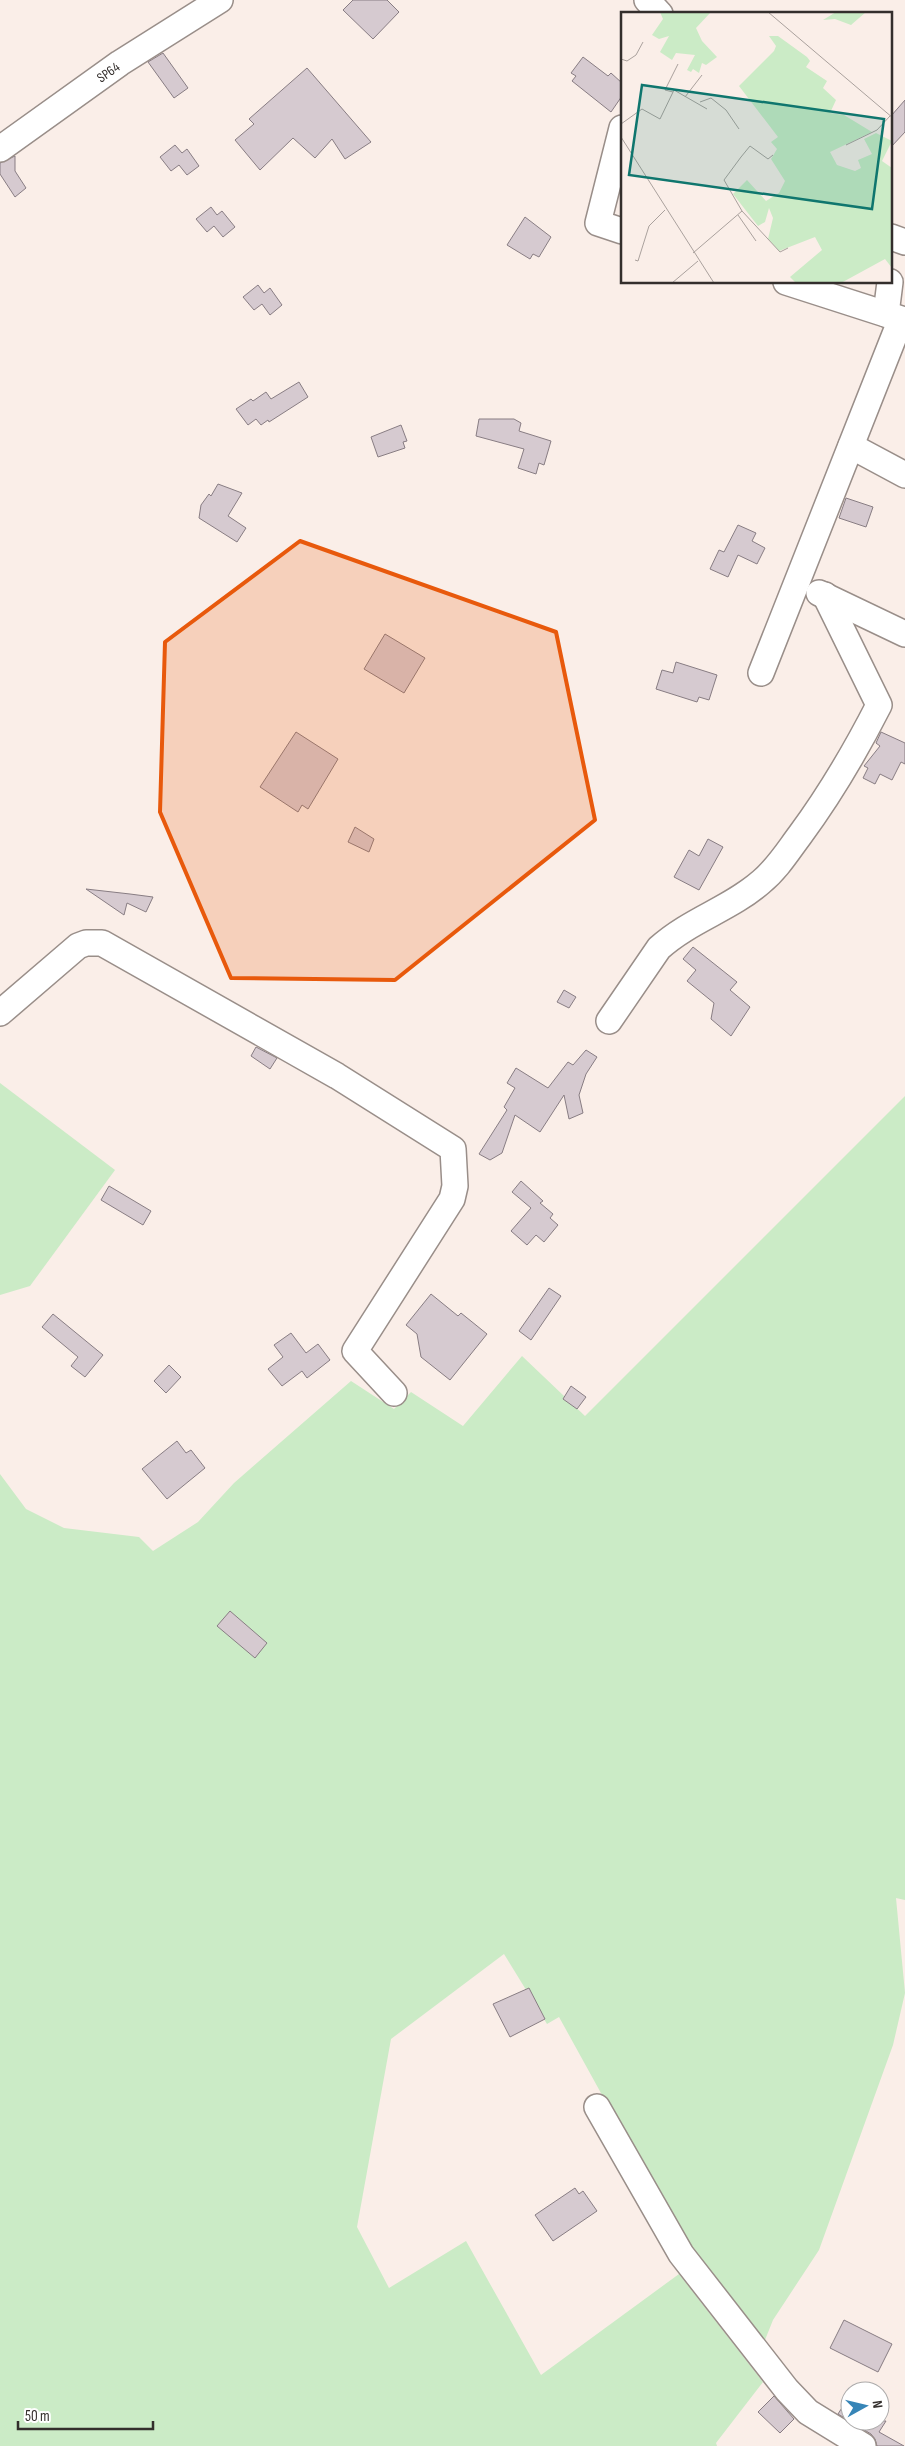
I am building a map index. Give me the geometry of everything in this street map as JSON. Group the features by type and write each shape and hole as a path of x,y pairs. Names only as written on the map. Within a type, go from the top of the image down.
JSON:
{"street":[{"name":"SP64","path":"0,148 120,63 220,0"},
{"path":"647,0 658,12"},
{"path":"621,132 598,223 621,231"},
{"path":"892,237 905,242"},
{"path":"761,673 901,319 792,284"},
{"path":"886,314 890,284"},
{"path":"851,446 905,475"},
{"path":"797,582 905,634"},
{"path":"609,1021 659,948 696,920 747,894 774,870 830,794 850,762 879,705 825,595"},
{"path":"0,1013 78,946 86,943 102,943 337,1076 453,1149 455,1186 452,1199 355,1351 394,1393"},
{"path":"597,2108 681,2254 781,2383 808,2412 863,2446"}],"highlighted area":[{"path":"300,541 556,632 595,820 395,980 231,978 160,812 165,642"}],"green space":[{"path":"0,1083 115,1170 30,1286 0,1295"},
{"path":"905,1096 905,1900 896,1898 905,1993 893,2045 819,2250 773,2320 765,2340 758,2343 676,2229 559,2017 547,2024 504,1954 391,2039 357,2227 389,2288 466,2241 541,2375 679,2274 763,2382 716,2443 717,2446 0,2446 0,1474 26,1509 64,1528 139,1537 153,1551 198,1522 234,1483 351,1381 394,1409 411,1392 463,1426 522,1356 585,1416"}],"building":[{"path":"353,0 387,0 399,12 373,39 343,10"},
{"path":"163,53 188,88 174,98 148,62"},
{"path":"583,57 608,76 611,73 621,82 621,97 611,112 572,81 576,76 571,73"},
{"path":"307,68 371,142 345,159 332,139 315,158 293,138 260,170 235,140 254,124 249,119"},
{"path":"905,100 905,132 892,146 892,115"},
{"path":"175,145 182,153 187,149 199,166 187,175 179,165 171,171 160,157"},
{"path":"15,156 15,171 26,188 15,197 0,174 0,163"},
{"path":"211,207 217,215 222,211 235,227 223,237 214,226 207,232 196,219"},
{"path":"525,217 551,237 539,257 533,254 530,259 507,245"},
{"path":"258,285 264,293 270,288 282,305 270,315 262,304 254,310 243,297"},
{"path":"299,382 308,397 269,422 268,420 261,425 256,419 248,425 236,409 266,392 271,399"},
{"path":"479,419 514,419 521,423 519,431 551,441 544,465 539,463 536,474 518,468 524,449 476,436"},
{"path":"401,425 407,441 403,442 405,448 378,457 371,437"},
{"path":"218,484 242,493 228,516 246,528 237,542 199,518 201,505 209,494 211,496"},
{"path":"846,498 873,507 866,527 839,518"},
{"path":"738,525 756,533 752,541 765,548 757,564 738,555 728,577 710,569 719,550 724,552"},
{"path":"385,634 425,658 404,693 364,669"},
{"path":"676,662 717,675 709,700 699,697 697,702 656,689 662,670 673,673"},
{"path":"296,732 338,759 308,809 302,805 298,812 260,787"},
{"path":"881,732 905,743 905,764 901,762 892,780 880,774 875,784 863,778 868,768 864,766 880,746 876,743"},
{"path":"355,827 374,839 369,852 348,842"},
{"path":"708,839 723,847 699,890 674,877 689,850 699,856"},
{"path":"86,889 153,897 146,912 127,903 124,915"},
{"path":"693,947 737,982 730,990 750,1007 731,1036 711,1019 714,1003 687,981 696,970 683,959"},
{"path":"564,990 576,997 569,1008 557,1002"},
{"path":"256,1047 277,1058 270,1069 251,1056"},
{"path":"586,1050 597,1057 586,1074 579,1095 583,1113 569,1119 564,1095 540,1132 515,1115 502,1153 490,1160 479,1154 507,1110 504,1107 515,1088 507,1083 516,1068 548,1088 568,1062 573,1065"},
{"path":"521,1181 543,1201 540,1203 553,1214 550,1218 558,1225 544,1242 536,1235 527,1245 511,1231 531,1208 512,1192"},
{"path":"109,1186 151,1211 143,1225 101,1200"},
{"path":"549,1288 561,1296 531,1340 519,1331"},
{"path":"431,1294 458,1316 461,1313 487,1334 450,1380 421,1357 417,1334 406,1325"},
{"path":"53,1314 103,1355 85,1377 71,1366 78,1357 42,1327"},
{"path":"291,1333 306,1353 318,1344 330,1360 307,1378 302,1371 282,1386 268,1369 283,1357 274,1345"},
{"path":"169,1365 181,1377 166,1393 154,1381"},
{"path":"571,1386 586,1397 577,1409 563,1399"},
{"path":"177,1441 186,1453 191,1450 205,1468 167,1499 142,1469"},
{"path":"230,1611 267,1643 255,1658 217,1626"},
{"path":"529,1988 545,2019 510,2037 493,2004"},
{"path":"575,2188 579,2194 583,2191 597,2211 553,2241 535,2215"},
{"path":"844,2320 892,2344 878,2372 830,2348"},
{"path":"774,2396 794,2419 780,2433 758,2412"},
{"path":"866,2431 880,2431 904,2446 877,2446 871,2434"}]}
